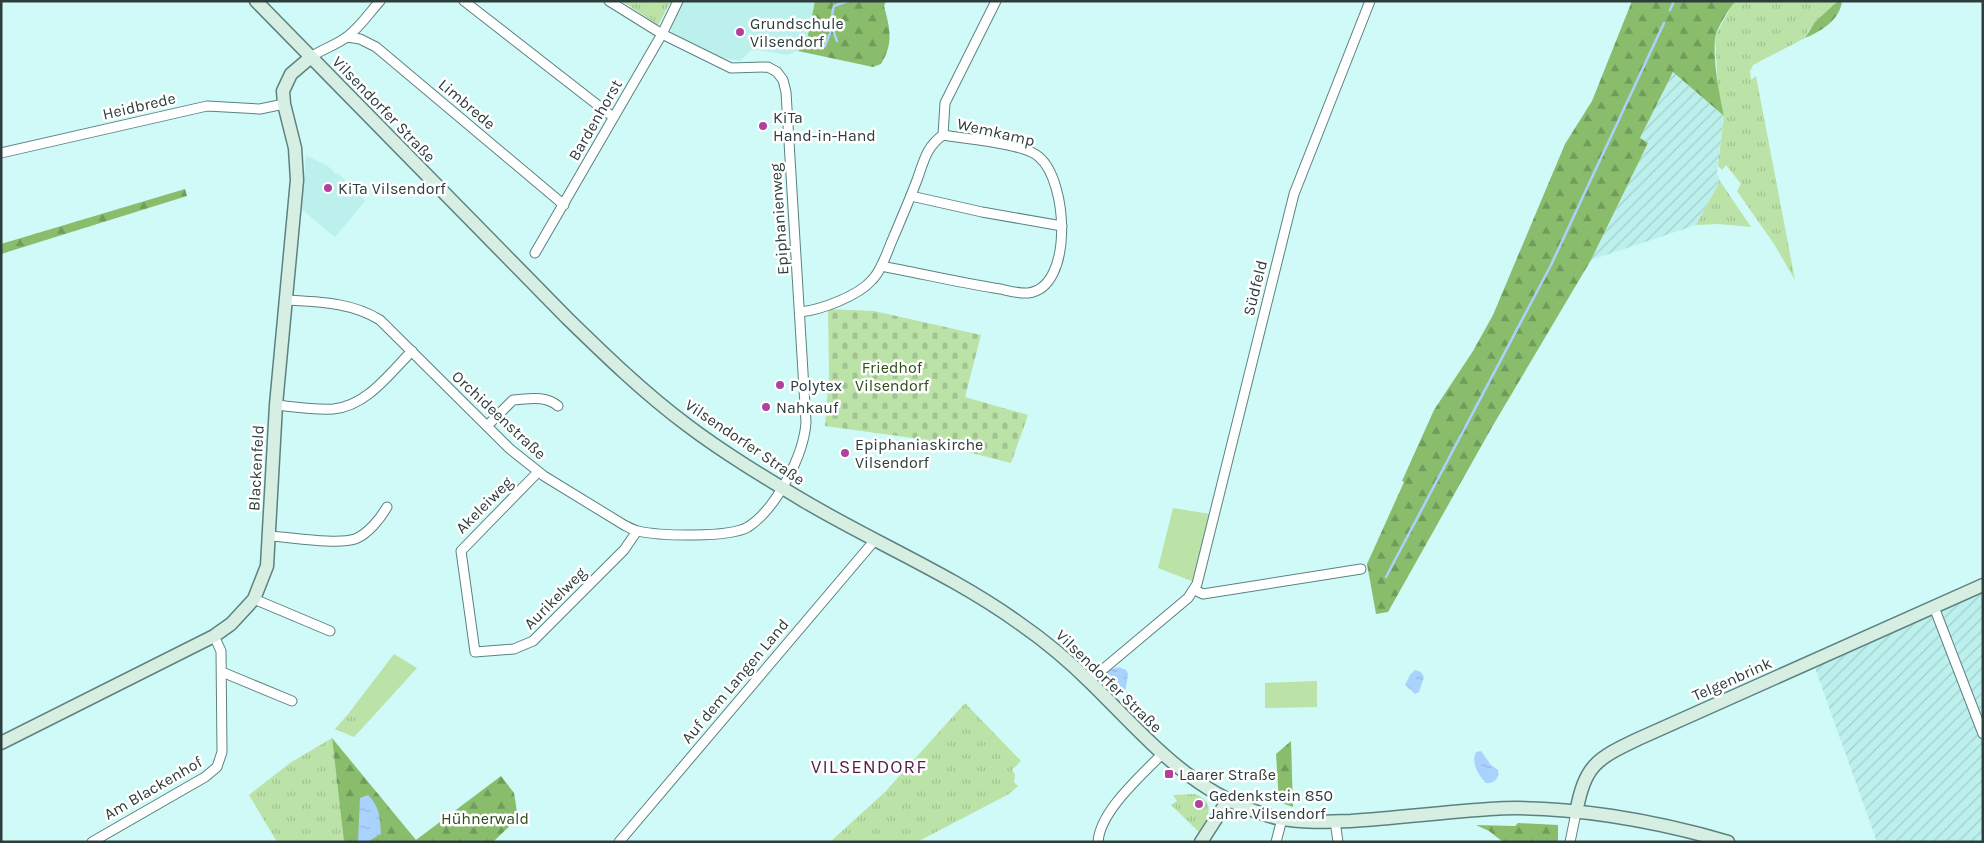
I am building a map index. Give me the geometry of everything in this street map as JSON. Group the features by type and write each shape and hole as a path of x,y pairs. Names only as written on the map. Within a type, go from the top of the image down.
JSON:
{"main road":[{"name":"Vilsendorfer Straße","path":"256,1 526,277 609,359 688,425 782,487 1002,611 1049,645 1089,681 1162,754 1188,776 1228,800 1248,809 1282,819 1305,822 1335,822 1490,809 1534,809 1644,822 1728,842"},
{"name":"Blackenfeld","path":"1,743 214,636 231,624 254,599 267,566 276,405 297,170 295,148 284,104 283,91 287,80 295,70 311,58"},
{"name":"Telgenbrink","path":"1576,813 1582,784 1595,764 1606,755 1983,585"},
{"path":"1201,842 1228,800"}],"street":[{"path":"311,58 326,47 347,37 380,1"},
{"path":"464,1 613,117"},
{"name":"Epiphanienweg","path":"609,1 662,34 731,68 768,67 777,72 783,80 786,92 806,432 801,449 782,487"},
{"name":"Bardenhorst","path":"535,252 662,34 678,1"},
{"path":"943,135 946,103 996,1"},
{"name":"Südfeld","path":"1195,590 1294,194 1370,1"},
{"name":"Limbrede","path":"347,37 360,39 376,47 564,205"},
{"name":"Heidbrede","path":"1,153 207,106 260,109 284,104"},
{"name":"Wemkamp","path":"800,312 808,312 829,304 864,288 874,279 911,196 928,150 933,142 943,135 996,143 1029,151 1039,156 1047,166 1060,196 1062,226 1058,255 1053,272 1046,284 1037,290 1027,293 967,284 881,266"},
{"path":"911,196 982,212 1062,226"},
{"name":"Orchideenstraße","path":"286,300 350,306 367,312 380,320 510,449 538,472 598,511 637,531 700,535 735,532 747,527 762,515 782,487"},
{"path":"276,405 331,409 353,404 370,393 412,350"},
{"path":"487,426 513,400 543,399 551,401 558,406"},
{"name":"Akeleiweg","path":"475,652 461,550 538,472"},
{"path":"270,536 338,541 350,540 363,534 382,515 387,507"},
{"name":"Aurikelweg","path":"475,652 514,649 533,641 624,550 637,531"},
{"name":"Auf dem Langen Land","path":"618,842 875,540"},
{"path":"1089,681 1188,598 1195,590 1202,594 1361,569"},
{"path":"254,599 330,631"},
{"path":"1934,607 1983,734"},
{"name":"Am Blackenhof","path":"92,842 205,776 217,767 220,761 223,742 222,672 221,651 214,636"},
{"path":"222,672 292,701"},
{"path":"1098,842 1100,832 1114,805 1162,754"},
{"path":"1570,842 1576,813"},
{"path":"1276,842 1282,819"},
{"path":"1335,822 1338,842"}],"shaded area":[{"name":"Grundschule Vilsendorf","path":"683,1 815,1 807,40 798,51 787,55 757,50 750,51 740,61 723,58 673,34 670,26"},
{"path":"1673,72 1724,116 1717,172 1720,181 1696,225 1591,260 1648,143 1640,139"},
{"name":"KiTa Vilsendorf","path":"306,155 329,167 336,174 338,173 365,201 335,237 301,209"},
{"path":"1983,593 1983,842 1877,842 1815,668"}],"green space":[{"path":"622,1 671,1 658,25"},
{"path":"815,1 886,1 884,6 890,36 888,49 881,64 873,67 798,51 807,40"},
{"path":"1632,1 1736,1 1724,18 1715,38 1718,88 1724,116 1673,72 1640,138 1648,143 1591,260 1492,427 1388,612 1376,614 1367,564 1434,410 1473,351 1493,315 1565,144 1592,101"},
{"path":"1736,1 1838,1 1809,30 1805,38 1753,65 1750,71 1751,80 1756,76 1795,280 1774,244 1737,191 1741,184 1726,165 1722,170 1718,166 1724,116 1718,89 1715,36"},
{"path":"1838,1 1842,1 1833,19 1823,29 1805,38 1815,22"},
{"path":"1720,181 1751,227 1718,224 1696,225"},
{"path":"185,189 187,196 1,254 1,244"},
{"name":"Friedhof Vilsendorf","path":"828,309 874,311 981,335 965,397 1028,415 1011,463 913,438 825,426 829,375"},
{"path":"1173,508 1210,514 1194,582 1158,568"},
{"path":"394,654 417,668 367,723 349,713"},
{"path":"1317,681 1317,707 1265,708 1265,683"},
{"path":"965,703 1021,761 1012,770 1015,774 1014,782 1018,786 1009,794 917,842 830,842 885,792"},
{"path":"349,713 367,723 354,737 335,729"},
{"path":"332,738 344,842 277,842 249,795 290,763"},
{"name":"Hühnerwald","path":"332,738 416,840 501,776 514,793 518,818 493,842 344,842"},
{"path":"1291,741 1293,807 1279,802 1276,754"},
{"path":"1195,794 1206,801 1209,810 1206,821 1199,832 1171,805 1177,801 1173,795"},
{"path":"1518,823 1558,825 1558,842 1503,842 1489,831 1476,825 1515,826"}],"water":[{"path":"1119,667 1126,670 1128,674 1125,694 1103,676 1108,670"},
{"path":"1415,670 1421,672 1424,677 1419,692 1415,694 1405,685"},
{"path":"1481,751 1491,765 1498,770 1497,777 1492,782 1486,783 1476,769 1474,760 1476,752"},
{"path":"368,795 377,808 381,834 367,842 358,842 360,798"}],"waterway":[{"path":"837,41 832,24 834,6 848,1"},
{"path":"1670,10 1674,1"},
{"path":"1386,577 1551,265 1664,23"},
{"path":"825,46 831,30"}],"place":[{"name":"Grundschule Vilsendorf","path":"740,32"},
{"name":"KiTa Hand-in-Hand","path":"763,126"},
{"name":"KiTa Vilsendorf","path":"328,188"},
{"name":"Polytex","path":"780,385"},
{"name":"Nahkauf","path":"766,407"},
{"name":"Epiphaniaskirche Vilsendorf","path":"845,453"},
{"name":"Laarer Straße","path":"1169,774"},
{"name":"Gedenkstein 850 Jahre Vilsendorf","path":"1199,804"}],"district":[{"name":"VILSENDORF","path":"869,767"}]}
